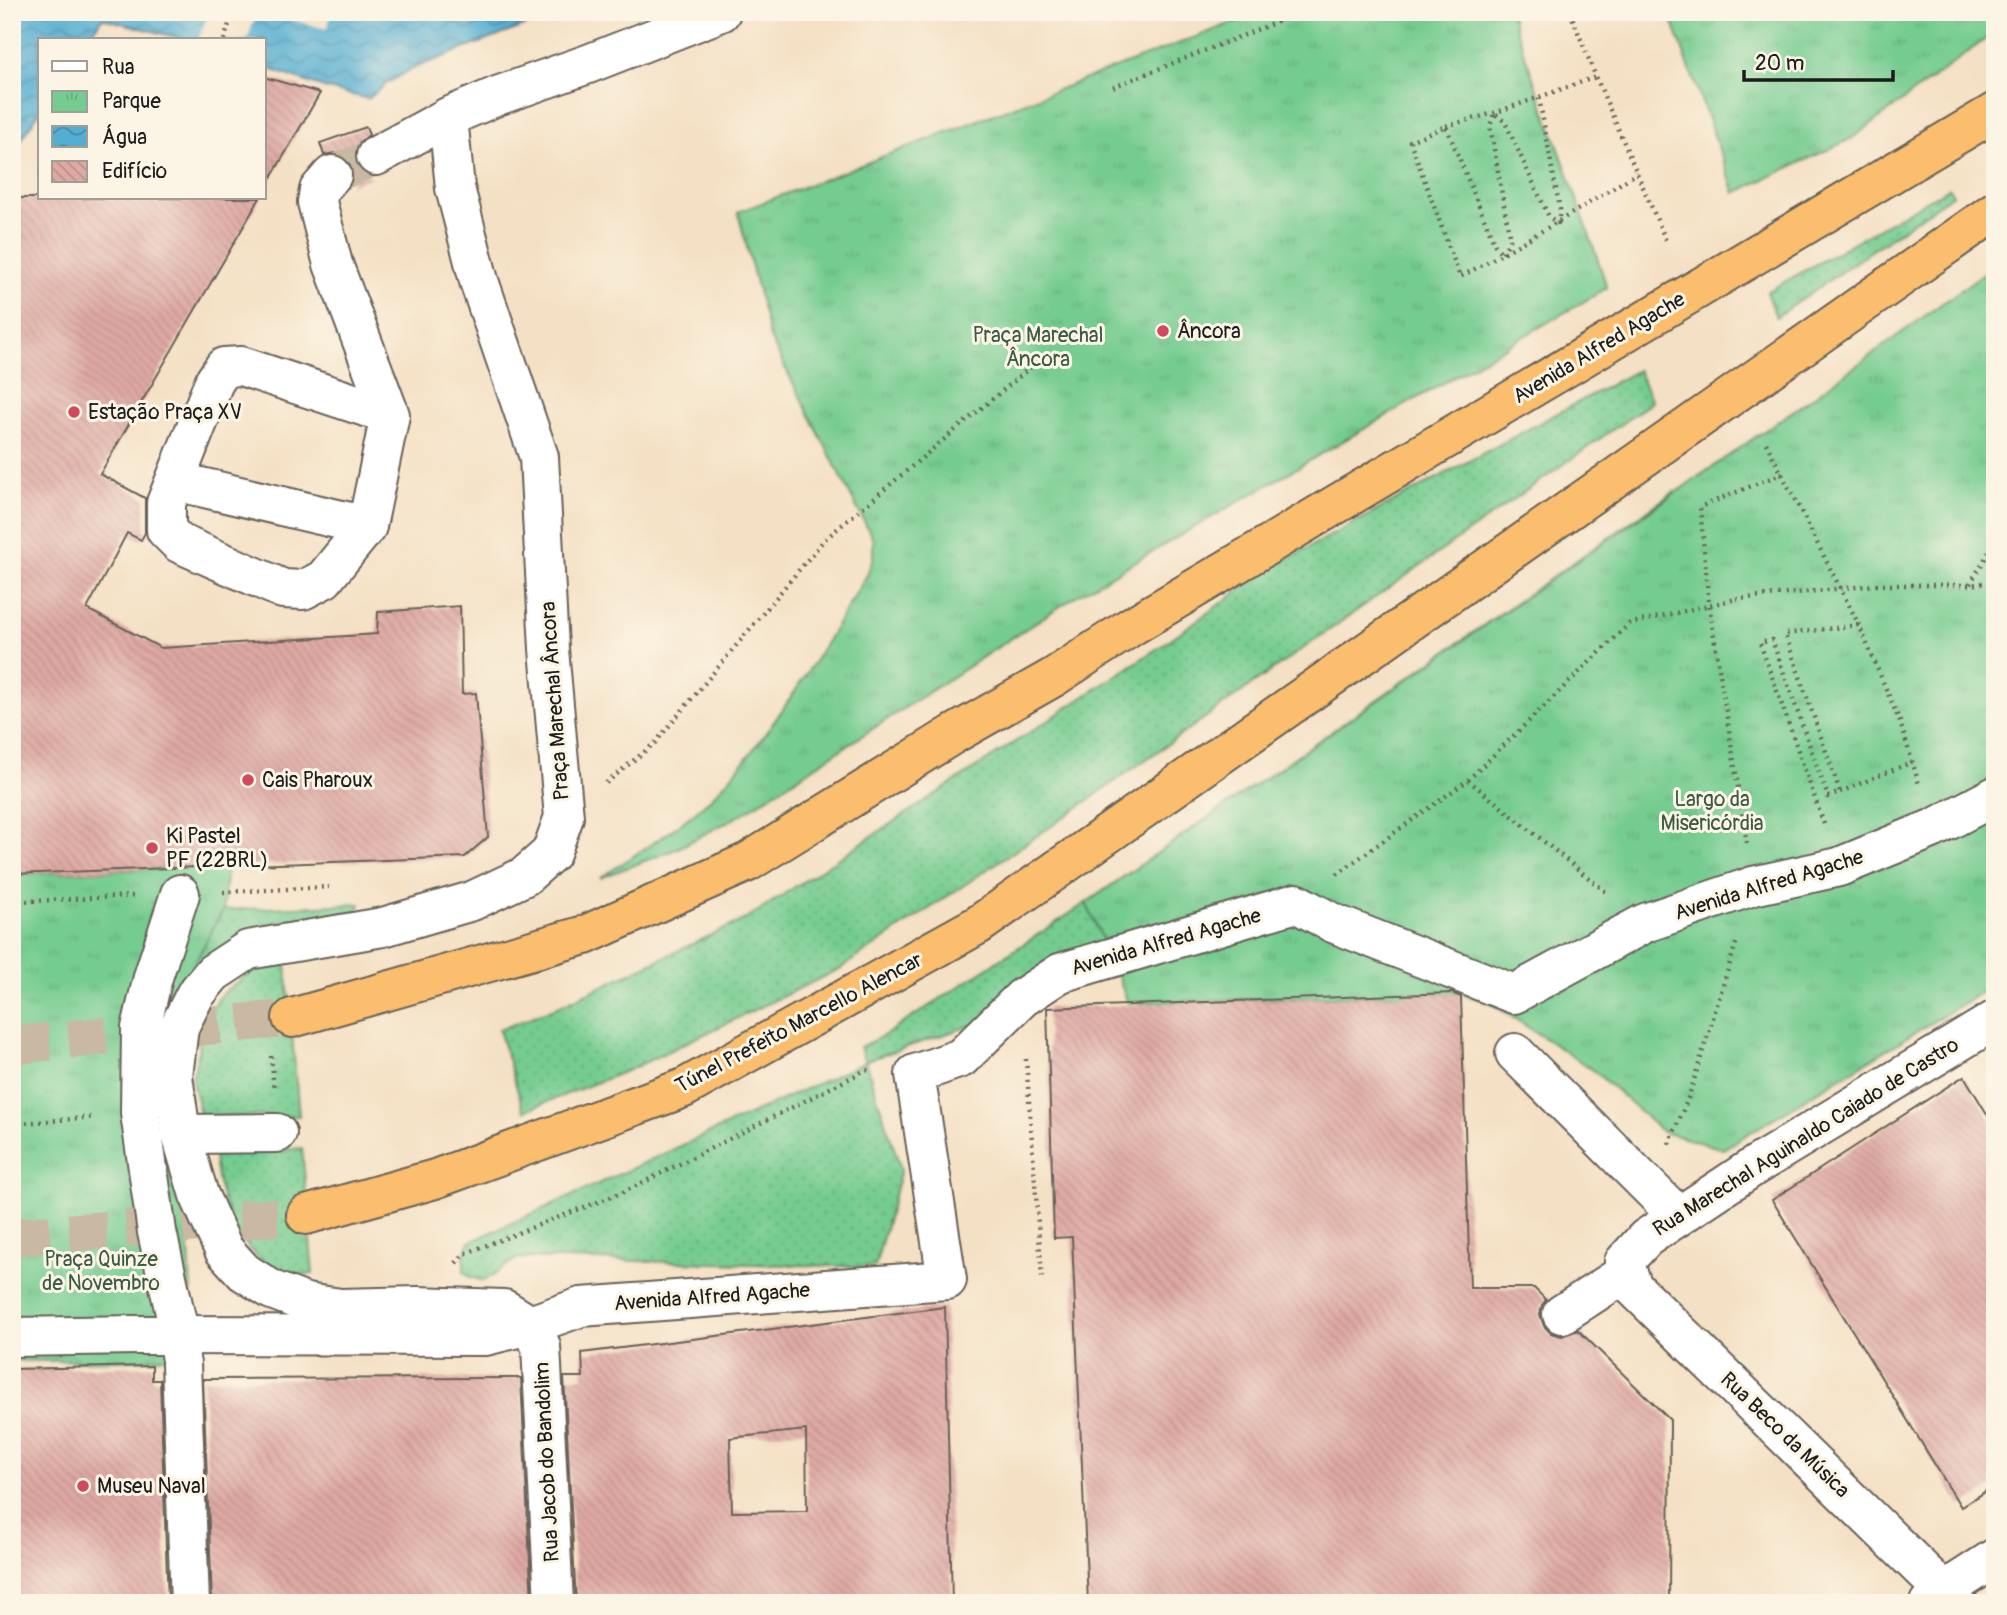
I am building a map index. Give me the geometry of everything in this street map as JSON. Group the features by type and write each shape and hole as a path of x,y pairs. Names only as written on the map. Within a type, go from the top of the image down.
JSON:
{"highway":[{"name":"Avenida Alfred Agache","path":"292,1018 585,935 748,862 954,734 1054,677 1132,626 1995,112"},
{"name":"Túnel Prefeito Marcello Alencar","path":"306,1215 435,1179 684,1088 978,925 1995,211"}],"street":[{"path":"376,156 448,117 497,96 721,12"},
{"name":"Praça Marechal Âncora","path":"448,117 455,188 479,281 539,457 549,649 564,817 551,853 525,876 472,901 383,927 248,950 213,973 195,995 179,1027 173,1076 181,1134 199,1195 223,1250 244,1272 272,1290 306,1303 341,1308 417,1306 504,1309 530,1325"},
{"path":"332,175 320,190 317,202 333,264 390,415 367,526 324,579 303,590 284,589 179,543 166,530 166,503 214,382 224,367 241,366 390,415"},
{"path":"175,481 367,526"},
{"name":"Avenida Alfred Agache","path":"12,1337 180,1352 485,1336 530,1325 581,1307 947,1280 915,1074 961,1058 1022,998 1060,973 1296,903 1333,923 1514,994 1645,923 1753,886 1839,867 1934,828 1995,796"},
{"path":"180,894 153,977 141,1028 140,1113 157,1232 180,1352 190,1603"},
{"name":"Rua Marechal Aguinaldo Caiado de Castro","path":"1562,1314 1626,1267 1646,1238 1678,1216 1756,1165 1995,1020"},
{"path":"1515,1053 1678,1216"},
{"path":"181,1134 277,1133"},
{"name":"Rua Beco da Música","path":"1626,1267 1633,1287 1943,1599"},
{"name":"Rua Jacob do Bandolim","path":"530,1325 541,1346 554,1603"},
{"path":"1943,1599 1995,1558"}],"path":[{"path":"224,38 233,12"},
{"path":"1113,87 1302,12"},
{"path":"1570,12 1666,241"},
{"path":"1596,77 1494,113 1446,126 1410,141 1460,277 1558,223 1637,173"},
{"path":"1539,98 1560,210 1558,223"},
{"path":"1494,113 1505,122 1549,217 1558,223"},
{"path":"1494,113 1490,126 1510,240 1502,254"},
{"path":"1446,126 1495,245 1502,254"},
{"path":"564,817 655,743 824,540 1039,360"},
{"path":"1766,443 1859,625 1899,722 1934,828"},
{"path":"1651,1188 1689,1096 1753,886 1709,605 1700,507 1783,473"},
{"path":"1970,585 1995,542"},
{"path":"1296,903 1468,780 1629,624 1736,599 1876,585 1970,585 1995,581"},
{"path":"1840,792 1786,634 1859,625"},
{"path":"1839,867 1760,643 1772,640 1828,797 1912,762"},
{"path":"1468,780 1645,923"},
{"path":"12,902 336,887"},
{"path":"1022,998 1042,1278"},
{"path":"417,1306 464,1254 626,1191 866,1070 915,1074"}],"green space":[{"name":"Praça Marechal Âncora","path":"1261,12 1510,12 1607,288 1076,596 739,816 676,849 600,878 691,816 739,767 779,715 816,659 867,575 873,557 873,539 770,338 738,212"},
{"path":"1669,12 1995,12 1995,32 1851,139 1735,193"},
{"path":"1949,188 1953,194 1776,317 1767,292"},
{"name":"Largo da Misericórdia","path":"1995,265 1995,984 1723,1149 1663,1132 1593,1070 1491,1003 1461,993 1128,1003 1086,903 1813,397"},
{"path":"1638,370 1652,402 1056,823 840,969 631,1069 524,1111 499,1030 562,1005 746,919 1161,646 1272,567"},
{"path":"1674,492 1691,590 987,1020 865,1061 901,1169 875,1267 518,1258 484,1281 464,1272 464,1254 470,1242 865,1062 860,1047 885,1035 1086,903"},
{"name":"Praça Quinze de Novembro","path":"227,866 223,910 186,979 188,1216 193,1354 136,1360 12,1361 12,874"},
{"path":"360,904 357,911 269,924 251,931 186,979 223,910"},
{"path":"286,964 299,1116 201,1116 192,1081 204,1021 222,994 255,969"},
{"path":"302,1148 313,1274 291,1273 272,1266 255,1254 241,1238 222,1198 214,1156"}],"water":[{"path":"12,12 561,12 414,68 387,83 368,99 324,88 266,68 266,38 179,38 102,18 88,38 38,38 38,114 12,154"}],"pier":[{"path":"209,12 257,12 248,38 199,38"},
{"path":"261,12 332,12 327,29"}],"building":[{"path":"266,78 320,93 266,187"},
{"path":"366,127 369,135 358,144 354,156 357,167 372,177 351,185 354,178 353,169 347,159 335,153 324,155 320,143"},
{"path":"12,198 259,200 100,474 145,498 145,533 141,540 127,533 87,609 161,648 377,634 378,612 460,606 462,694 476,693 488,837 465,857 12,874"},
{"path":"1452,993 1461,997 1470,1288 1534,1288 1546,1300 1540,1314 1544,1326 1551,1333 1562,1336 1578,1330 1670,1420 1669,1603 1088,1603 1072,1237 1054,1238 1047,1008"},
{"path":"1964,1076 1995,1127 1995,1485 1961,1507 1772,1200"},
{"path":"945,1307 952,1603 576,1603 564,1377 583,1377 582,1353","holes":["806,1430 807,1511 732,1512 730,1438"]},
{"name":"Museu Naval","path":"152,1366 152,1380 160,1380 168,1603 12,1603 12,1369"},
{"path":"521,1378 532,1603 212,1603 203,1379"}],"tunnel":[{"path":"332,175 376,156"},
{"path":"12,1045 292,1018"},
{"path":"12,1237 306,1215"}],"place":[{"name":"Âncora","path":"1163,331"},
{"name":"Estação Praça XV","path":"74,412"},
{"name":"Cais Pharoux","path":"248,780"},
{"name":"Ki Pastel PF (22BRL)","path":"152,848"},
{"name":"Museu Naval","path":"83,1486"}]}
